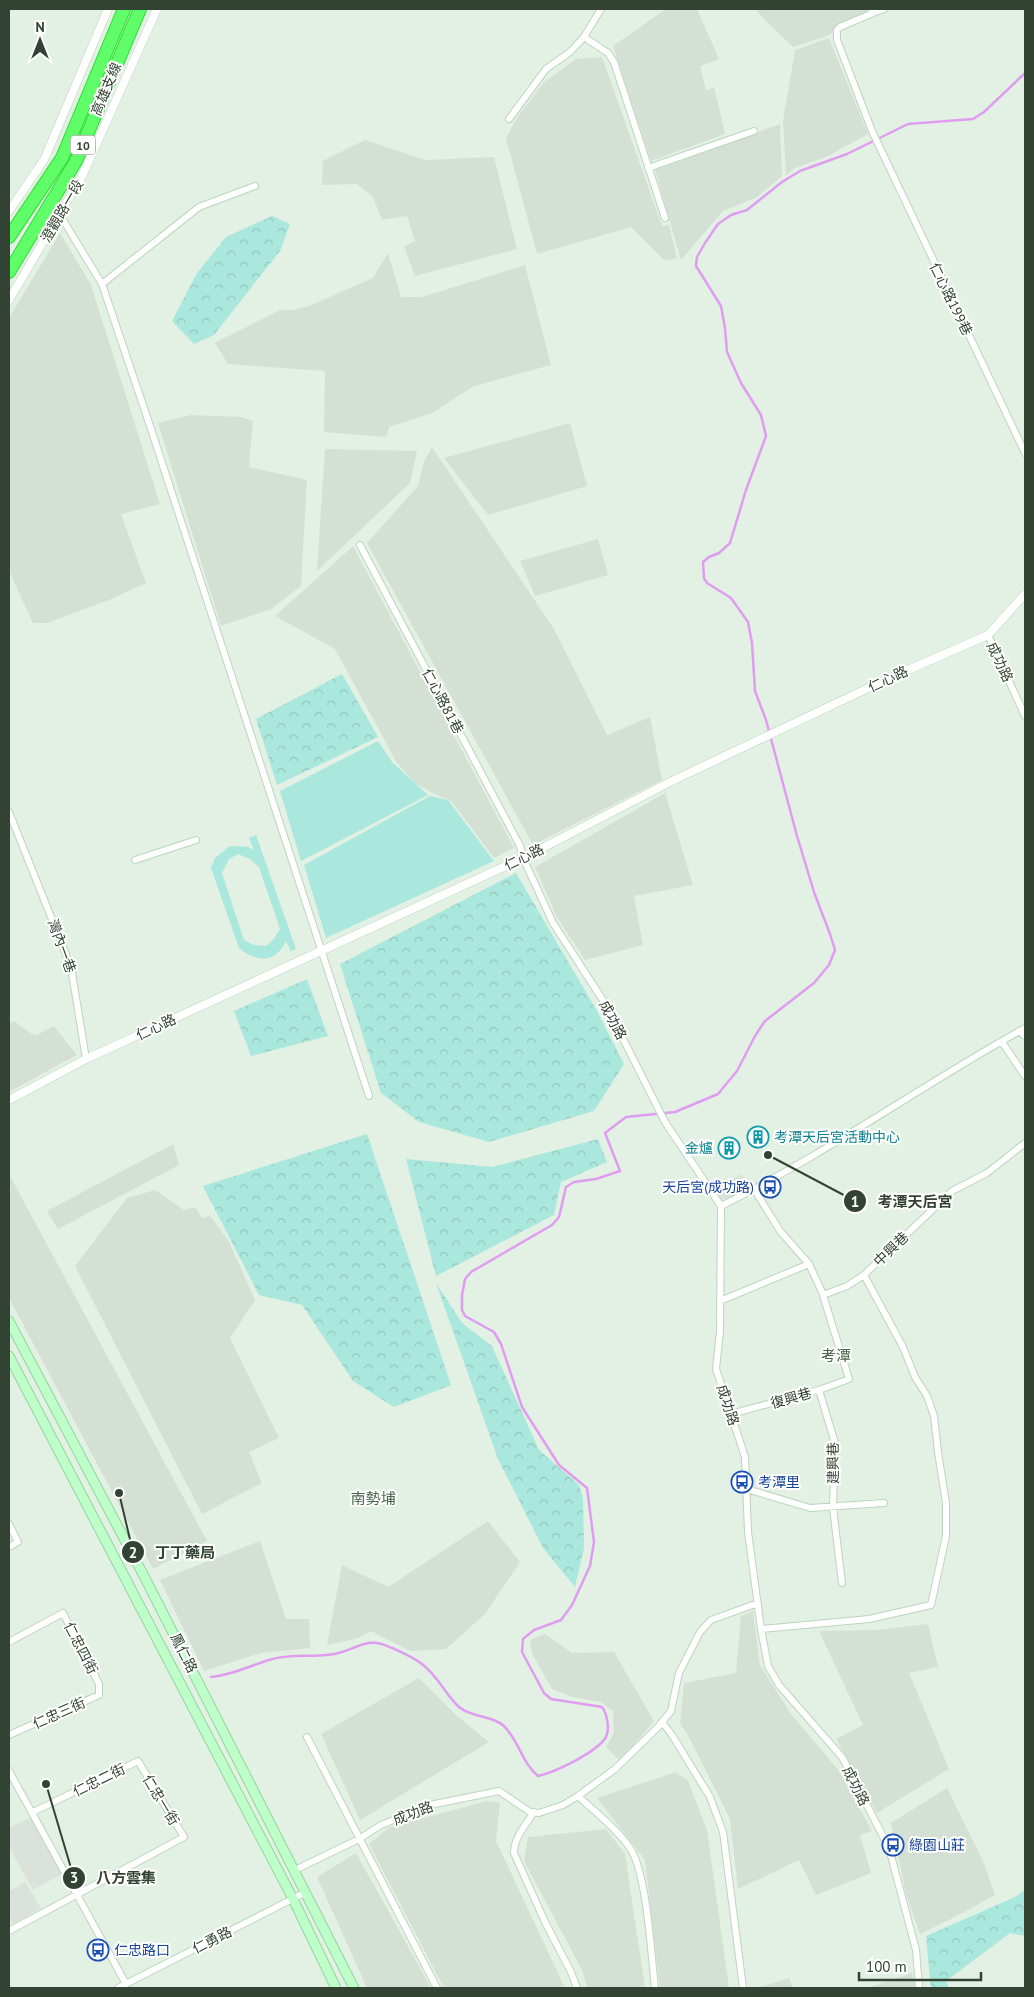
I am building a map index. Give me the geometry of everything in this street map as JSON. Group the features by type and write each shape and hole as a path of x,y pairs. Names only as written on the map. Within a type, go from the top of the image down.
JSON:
{"highway":[{"name":"高雄支線","path":"9,237 62,158 124,9"},
{"name":"高雄支線","path":"9,272 76,161 140,9"}],"main road":[{"name":"鳳仁路","path":"9,1321 146,1580 354,1988"},
{"name":"鳳仁路","path":"9,1356 292,1899 336,1988"}],"street":[{"path":"9,211 44,160 108,9"},
{"name":"澄觀路一段","path":"9,300 82,176 157,9"},
{"path":"509,120 546,69 570,52 584,36 601,9"},
{"path":"872,11 884,9"},
{"name":"仁心路199巷","path":"872,11 840,27 836,34 837,40 874,134 1025,453"},
{"path":"584,36 608,53 614,62 665,218"},
{"path":"648,168 754,131"},
{"path":"102,284 199,207 255,186"},
{"path":"60,215 102,284 135,379 369,1096"},
{"name":"仁心路81巷","path":"360,545 520,846 523,858"},
{"name":"仁心路","path":"9,1100 86,1059 523,858 672,782 883,681 988,635 1025,594"},
{"name":"成功路","path":"988,635 1025,716"},
{"name":"灣內一巷","path":"9,812 71,967 86,1059"},
{"path":"135,860 196,840"},
{"name":"成功路","path":"523,858 553,923 606,1005 665,1122 721,1206 720,1300 716,1370 745,1457 748,1532 768,1666 779,1686 842,1758 889,1848 916,1950 919,1988"},
{"path":"721,1206 754,1190 1022,1029 1025,1036"},
{"path":"1002,1042 1025,1076"},
{"name":"中興巷","path":"823,1295 847,1286 864,1275 952,1191 987,1173 1025,1143"},
{"path":"754,1190 780,1231 809,1264 823,1295"},
{"path":"720,1300 809,1264"},
{"path":"761,1629 869,1619 931,1605 946,1536 946,1504 934,1416 927,1396 915,1377 903,1347 864,1275"},
{"name":"復興巷","path":"731,1414 820,1390 849,1379 823,1295"},
{"name":"建興巷","path":"820,1390 835,1443 833,1508 842,1583"},
{"path":"747,1489 810,1508 833,1508 884,1503"},
{"path":"9,1524 18,1542 9,1546"},
{"path":"577,1988 514,1853 516,1840 534,1812 539,1813 563,1805 578,1796 616,1769 662,1722 671,1711 679,1673 700,1632 711,1620 758,1603"},
{"name":"仁忠四街","path":"9,1642 63,1613 99,1684"},
{"name":"仁忠三街","path":"9,1735 99,1694 99,1684"},
{"path":"662,1722 672,1735 710,1798 723,1832 743,1988"},
{"path":"307,1738 437,1988"},
{"name":"仁忠二街","path":"32,1812 138,1761"},
{"name":"仁忠一街","path":"77,1894 184,1837 138,1761"},
{"path":"9,1771 126,1984"},
{"name":"成功路","path":"294,1870 359,1840 381,1825 430,1805 498,1790 530,1812 534,1812"},
{"path":"578,1796 612,1827 631,1849 640,1868 655,1988"},
{"name":"仁勇路","path":"118,1988 306,1892"},
{"path":"9,1931 77,1894"}],"shaded area":[{"path":"666,9 697,9 719,59 700,66 706,91 714,87 725,134 651,161 613,46"},
{"path":"756,9 866,9 867,11 827,36 793,47"},
{"path":"829,38 868,134 828,156 793,169 786,176 783,121 795,50"},
{"path":"602,57 662,226 669,225 677,259 664,260 631,227 537,254 506,138 517,118 544,82 576,59"},
{"path":"780,124 782,176 757,197 723,211 681,260 655,170"},
{"path":"365,140 425,160 494,157 517,249 415,276 404,246 415,241 407,216 382,220 373,197 357,184 322,185 323,161"},
{"path":"60,233 91,285 160,504 121,514 146,583 109,600 47,623 33,623 9,571 9,318"},
{"path":"388,253 401,297 422,297 525,265 551,365 474,386 432,413 389,427 386,437 324,432 325,371 228,364 215,343 280,310 292,310 309,306 373,278"},
{"path":"191,415 241,417 253,421 249,467 307,480 301,586 271,609 221,626 158,423"},
{"path":"570,423 587,486 488,515 444,458"},
{"path":"432,447 554,629 607,735 650,717 662,780 533,845 367,543 418,486 424,462"},
{"path":"325,449 417,451 410,483 317,571"},
{"path":"598,539 608,575 535,596 520,561"},
{"path":"353,546 514,848 494,858 452,802 417,785 397,763 335,649 275,616"},
{"path":"665,793 693,885 634,896 643,945 585,960 557,917 535,867"},
{"path":"14,1021 35,1036 54,1026 77,1055 9,1092 9,1024"},
{"path":"173,1144 179,1165 58,1229 47,1211"},
{"path":"9,1174 207,1541 153,1569 9,1298"},
{"path":"742,1174 750,1189 728,1200 720,1198 713,1188"},
{"path":"155,1190 184,1210 195,1207 202,1218 210,1216 228,1240 255,1300 230,1338 279,1438 249,1452 262,1483 202,1514 75,1266 127,1198"},
{"path":"488,1521 520,1562 485,1614 446,1649 410,1651 371,1631 356,1639 327,1645 342,1565 388,1587"},
{"path":"260,1541 286,1619 309,1619 310,1648 261,1653 204,1671 160,1580"},
{"path":"753,1611 760,1665 791,1714 839,1771 872,1831 860,1835 871,1873 816,1895 799,1860 738,1889 730,1819 680,1723 684,1683 736,1673 741,1616"},
{"path":"928,1624 938,1667 909,1673 949,1769 877,1813 836,1739 863,1725 819,1631 875,1630"},
{"path":"545,1634 572,1653 614,1652 654,1721 620,1761 606,1747 614,1733 613,1711 601,1702 572,1697 552,1689 532,1654 530,1640"},
{"path":"419,1678 456,1715 489,1742 360,1820 321,1734"},
{"path":"676,1772 688,1781 707,1830 729,1988 660,1988 645,1860 597,1798"},
{"path":"947,1788 983,1861 995,1895 920,1934 906,1894 891,1823"},
{"path":"487,1801 500,1803 496,1841 565,1988 444,1988 369,1844 390,1827"},
{"path":"31,1817 62,1874 33,1890 9,1847 9,1828"},
{"path":"606,1829 625,1854 645,1988 587,1988 582,1970 524,1861 528,1837"},
{"path":"356,1853 430,1986 426,1988 367,1988 317,1877"},
{"path":"25,1882 41,1908 13,1924 9,1917 9,1891"},
{"path":"912,1973 915,1988 867,1988"},
{"path":"789,1978 793,1988 757,1988"}],"green space":[{"path":"272,216 290,224 280,251 214,335 194,344 172,321 197,273 226,237"},
{"path":"342,674 378,737 277,785 256,719"},
{"path":"378,741 392,762 428,795 301,861 280,791"},
{"path":"430,796 448,800 494,861 326,938 304,865"},
{"path":"256,835 296,949 291,951 286,941 277,953 266,958 253,956 239,948 211,868 215,858 230,846 248,847 254,850 249,838","holes":["238,854 250,859 259,867 280,929 274,939 266,946 254,945 244,940 222,873 229,859"]},
{"path":"516,873 597,1011 624,1064 594,1111 489,1142 419,1122 381,1093 340,964"},
{"path":"307,979 328,1036 251,1056 234,1011"},
{"path":"367,1134 451,1385 394,1407 353,1381 302,1305 259,1295 203,1186"},
{"path":"598,1139 607,1162 561,1182 554,1215 436,1276 406,1159 492,1167"},
{"path":"436,1283 462,1323 492,1346 539,1450 579,1485 583,1499 584,1548 575,1587 543,1548 498,1459"},
{"path":"1025,1890 1025,1936 1010,1933 946,1981 949,1988 931,1988 926,1936 1015,1897"}],"waterway":[{"path":"211,1677 234,1672 277,1658 334,1654 361,1645 377,1643 413,1658 422,1664 433,1674 454,1702 464,1711 494,1720 504,1726 528,1765 538,1776 575,1761 594,1749 606,1737 608,1730 607,1721 602,1707 551,1699 544,1693 522,1652 523,1639 534,1630 561,1620 572,1605 590,1566 594,1542 587,1488 559,1465 522,1407 501,1344 494,1332 465,1316 462,1310 465,1279 471,1272 552,1225 559,1217 566,1187 574,1182 596,1179 620,1171 605,1133 626,1117 675,1112 718,1094 737,1071 765,1021 814,983 829,965 835,950 814,892 766,720 755,691 752,643 748,622 731,598 707,583 704,578 703,562 719,553 730,543 746,490 766,436 761,415 741,383 727,352 721,306 696,266 697,257 718,224 731,215 747,210 782,182 800,171 847,154 908,124 973,119 984,112 1025,73"}],"place":[{"name":"考潭天后宮活動中心","path":"758,1137"},
{"name":"金爐","path":"729,1148"},
{"name":"考潭天后宮","path":"768,1155"},
{"name":"天后宮(成功路)","path":"770,1187"},
{"name":"考潭里","path":"742,1482"},
{"name":"丁丁藥局","path":"119,1493"},
{"name":"八方雲集","path":"46,1784"},
{"name":"綠園山莊","path":"893,1845"},
{"name":"仁忠路口","path":"98,1950"}],"district":[{"name":"考潭","path":"836,1355"},
{"name":"南勢埔","path":"373,1498"}]}
